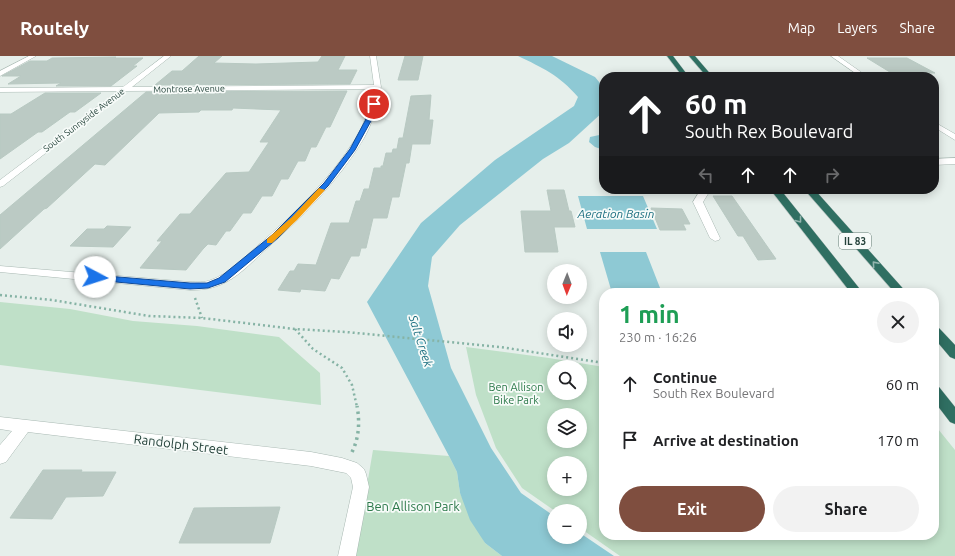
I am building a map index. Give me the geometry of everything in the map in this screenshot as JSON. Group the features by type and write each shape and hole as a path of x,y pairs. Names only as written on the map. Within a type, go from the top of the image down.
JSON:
{"highway":[{"path":"670,56 682,72"},
{"path":"692,56 706,72"},
{"name":"IL 83","path":"779,194 852,288"},
{"name":"IL 83","path":"813,194 897,288"},
{"path":"939,336 955,354"},
{"path":"939,397 955,418"}],"street":[{"path":"0,74 33,56"},
{"name":"South Sunnyside Avenue","path":"0,184 168,56"},
{"path":"0,269 190,286 208,286 222,280 294,218 322,189 342,165 368,121 374,104 378,87 378,74 373,56"},
{"path":"834,56 858,72"},
{"name":"Montrose Avenue","path":"0,90 378,87"},
{"path":"939,127 955,138"},
{"path":"939,162 955,161"},
{"path":"703,194 698,202 715,238"},
{"name":"Randolph Street","path":"0,423 311,459 351,468 358,474 361,487 347,556"},
{"path":"0,457 24,426"}],"path":[{"path":"190,286 202,318"},
{"path":"0,295 52,300 149,316 202,318 295,329 346,332 500,347 599,362"},
{"path":"295,329 305,342 342,368 350,380 355,397 358,417 357,447 342,465"}],"green space":[{"path":"0,302 70,309 133,321 197,326 279,337 320,373 321,405 0,365"},
{"name":"Ben Allison Bike Park","path":"466,347 561,360 547,360 547,400 587,400 587,364 599,366 599,540 939,540 939,430 955,450 955,556 620,556 587,533 587,504 547,504 547,505 522,488 496,448 476,395"},
{"name":"Ben Allison Park","path":"373,450 449,456 457,472 460,493 485,543 502,556 355,556"}],"water":[{"name":"Salt Creek","path":"518,56 552,56 595,77 599,82 599,116 569,143 543,159 460,225 432,257 428,286 451,368 491,448 521,493 547,511 547,544 587,544 587,538 614,556 502,556 485,543 470,520 460,493 457,472 367,302 421,223 495,160 574,106 578,97 571,89 543,68"},
{"path":"599,135 599,148 589,142 590,137"},
{"name":"Aeration Basin","path":"578,196 643,196 657,229 587,229"},
{"name":"Aeration Basin","path":"600,252 646,252 660,288 611,288"}],"building":[{"path":"199,56 222,56 214,63 256,64 318,62 322,56 345,56 338,70 357,70 350,84 155,85 172,71 182,71"},
{"path":"405,56 423,56 418,80 398,80"},
{"path":"52,58 143,58 133,66 137,66 111,86 56,86 61,83 8,84 21,76 2,76 30,61 47,61"},
{"path":"867,58 907,58 933,72 890,72"},
{"path":"347,91 330,127 326,127 316,147 311,147 305,161 298,161 288,179 281,179 272,196 262,196 251,213 243,213 230,231 226,231 216,245 208,244 186,270 140,268 162,241 157,241 180,214 190,214 226,173 249,172 269,142 260,142 281,110 233,108 232,110 201,110 199,112 159,113 105,165 95,164 0,249 0,215 146,92"},
{"path":"45,93 101,93 75,112 70,112 42,132 38,132 0,159 0,114 11,114"},
{"path":"431,95 429,120 433,120 430,144 412,144 409,163 406,163 399,197 392,197 387,218 373,218 366,248 361,248 359,256 351,256 339,279 331,278 325,291 301,289 300,292 278,290 290,271 294,271 298,264 316,265 331,223 349,223 356,201 360,201 364,189 369,189 374,168 381,168 381,166 383,166 386,153 392,153 393,149 397,149 399,138 403,138 411,96"},
{"path":"547,190 564,190 575,227 554,227 558,252 525,252 521,211 551,211"},
{"path":"713,196 732,196 776,259 758,260 743,236 738,236"},
{"path":"651,208 682,209 690,224 683,224 686,230 660,230"},
{"path":"107,226 131,227 113,247 70,246 87,229 104,229"},
{"path":"43,470 116,472 103,496 66,497 52,519 10,518"},
{"path":"280,507 270,543 179,543 194,508"}],"slow traffic":[{"path":"269,241 321,190"}],"route":[{"path":"95,277 190,286 208,286 222,280 275,236 313,199 326,184 352,150 368,121 374,104"}]}
